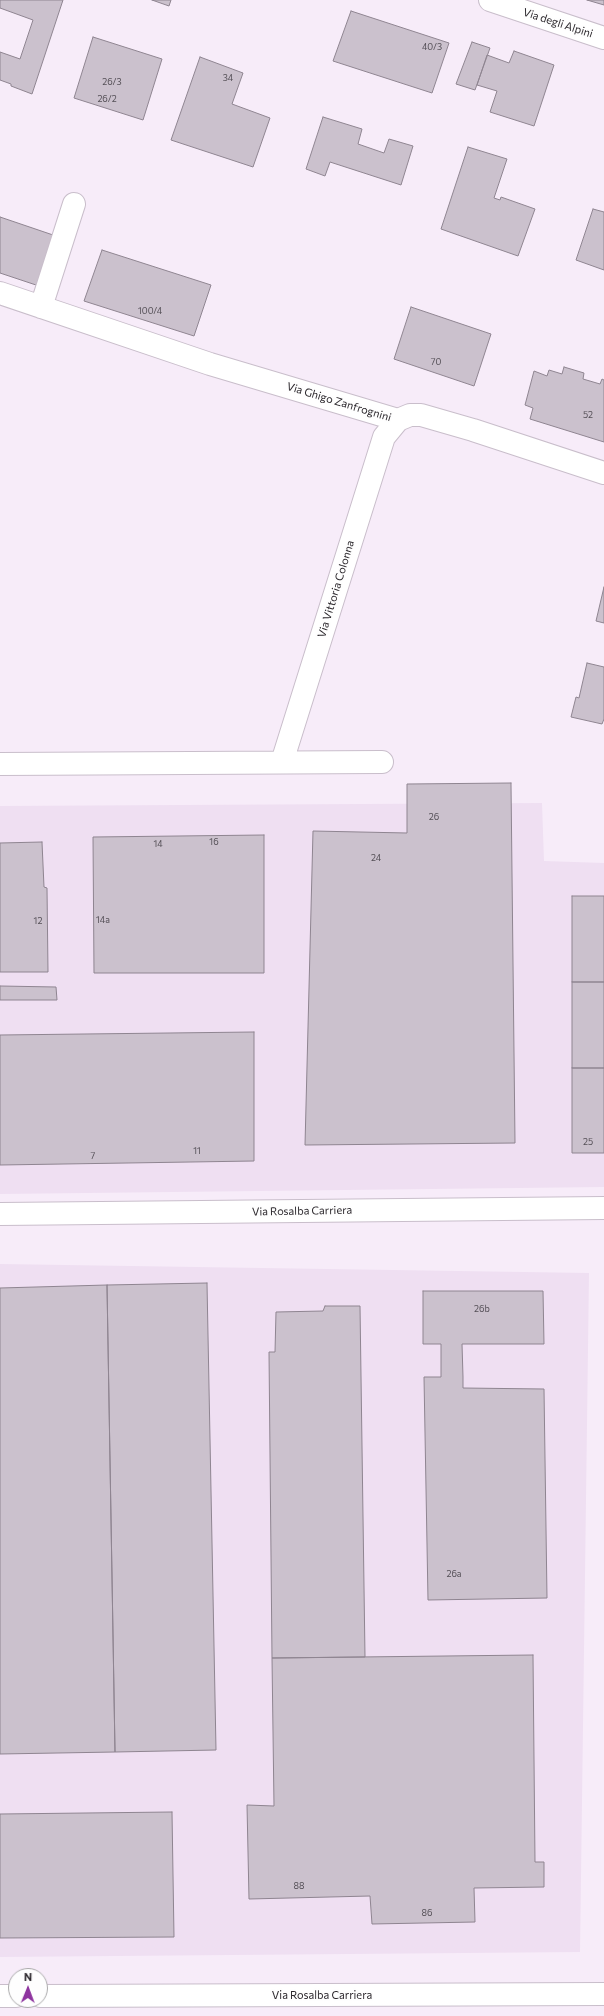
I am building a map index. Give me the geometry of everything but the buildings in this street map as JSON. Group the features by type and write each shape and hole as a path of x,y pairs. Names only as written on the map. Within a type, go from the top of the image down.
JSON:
{"street":[{"name":"Via degli Alpini","path":"490,0 604,38"},
{"path":"41,306 74,204"},
{"name":"Via Ghigo Zanfrognini","path":"0,293 210,364 398,420 410,415 421,415 473,430 604,473"},
{"name":"Via Vittoria Colonna","path":"282,762 384,437 398,420"},
{"path":"0,764 382,762"},
{"name":"Via Rosalba Carriera","path":"0,1214 604,1208"},
{"name":"Via Rosalba Carriera","path":"48,1996 604,1994"}],"shaded area":[{"path":"542,803 544,861 604,863 604,1187 0,1194 0,806"},
{"path":"0,1264 589,1273 580,1952 0,1957"}]}
